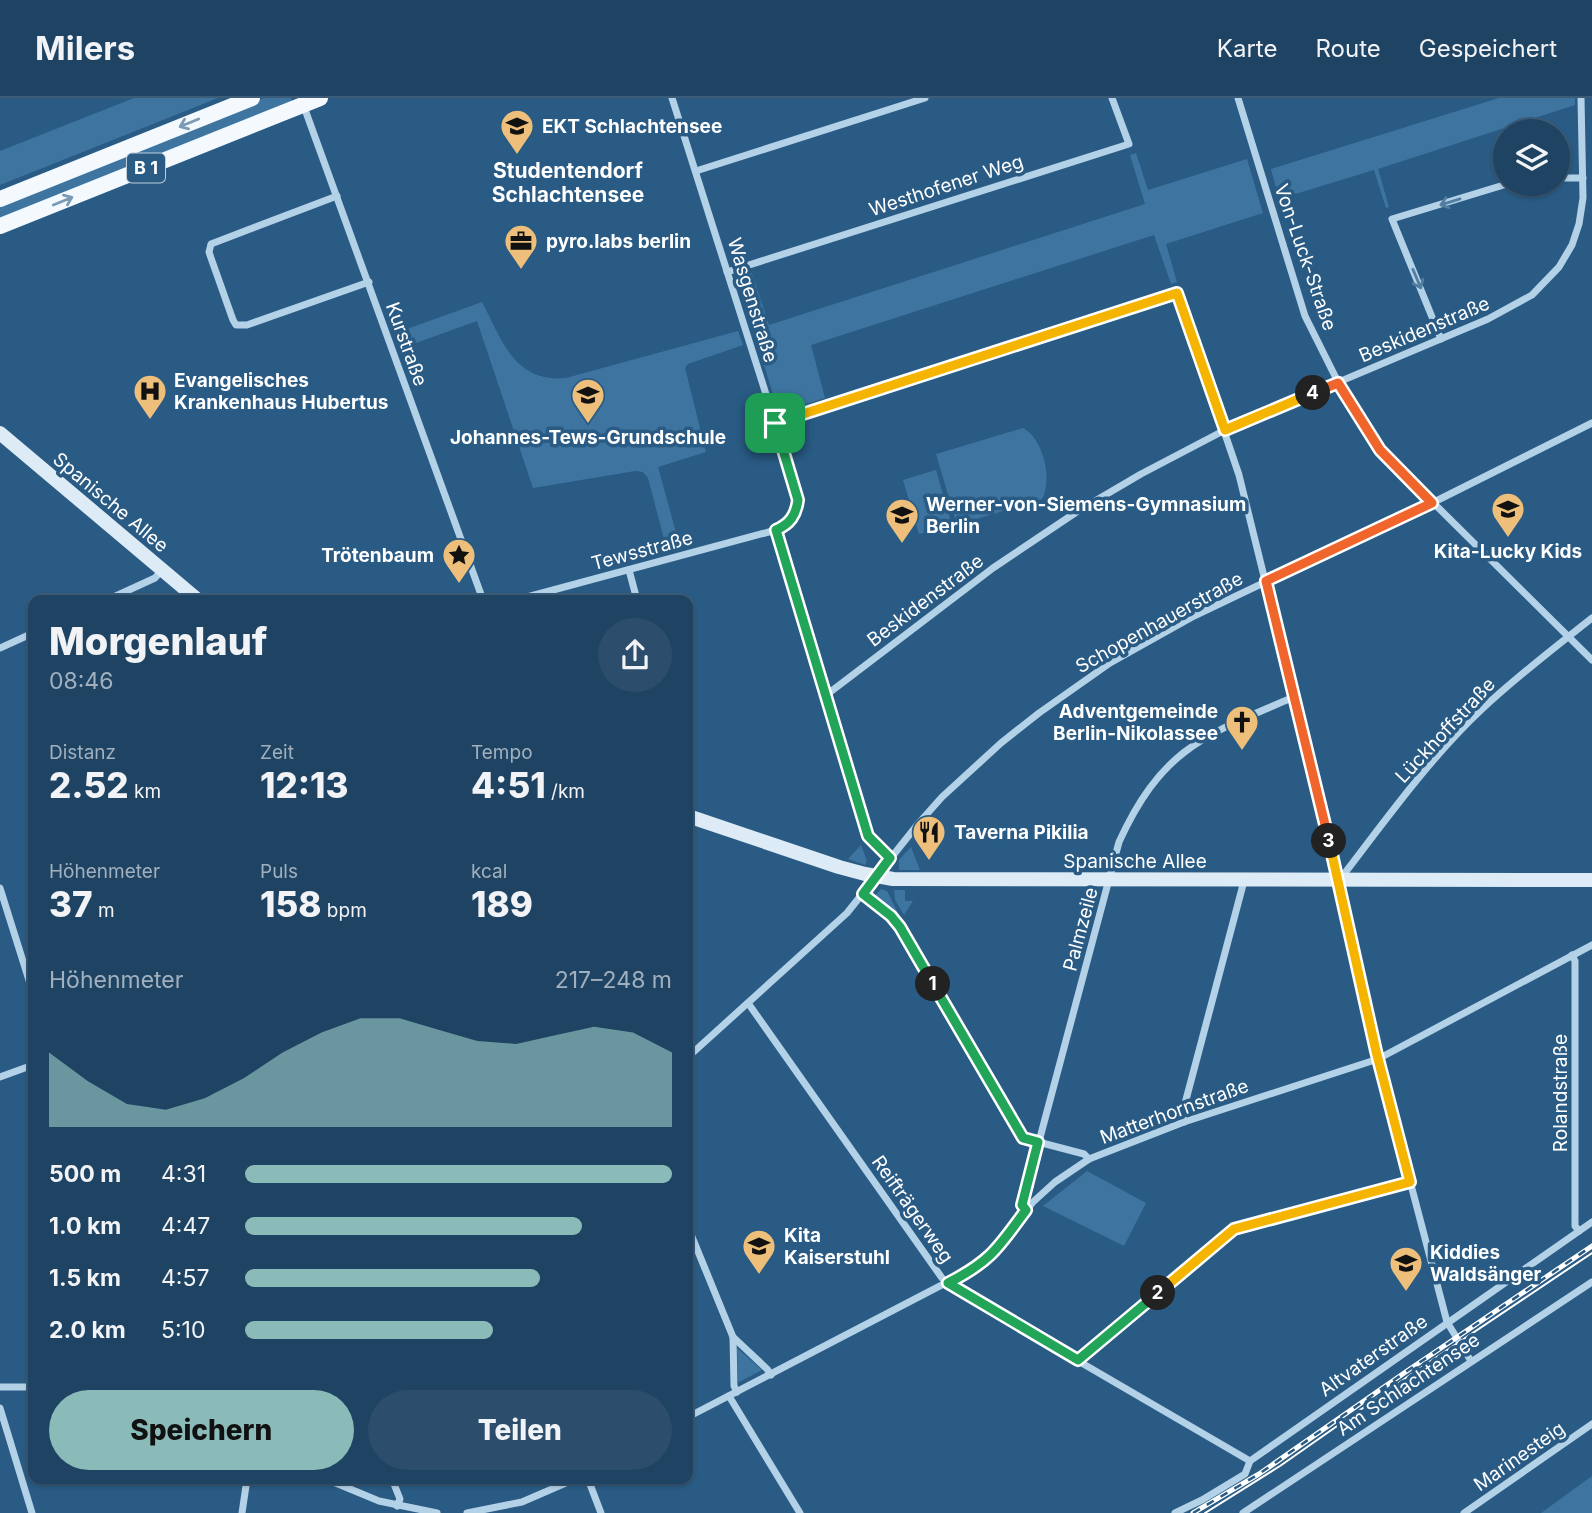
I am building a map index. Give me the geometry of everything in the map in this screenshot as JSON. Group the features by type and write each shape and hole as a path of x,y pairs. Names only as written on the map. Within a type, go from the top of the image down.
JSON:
{"main road":[{"name":"B 1","path":"0,199 252,98"},
{"name":"B 1","path":"0,226 302,101 320,98"},
{"name":"Spanische Allee","path":"0,433 192,595"},
{"name":"Spanische Allee","path":"693,818 826,863 875,876 920,880 1592,880"}],"street":[{"name":"Wasgenstraße","path":"672,98 798,500 797,510 791,521 776,530"},
{"path":"696,172 925,98"},
{"name":"Westhofener Weg","path":"727,272 1129,144 1112,98"},
{"name":"Von-Luck-Straße","path":"1238,98 1305,316 1338,383 1380,450 1592,660"},
{"name":"Beskidenstraße","path":"825,696 920,621 1045,533 1141,474 1225,430 1505,311 1542,287 1559,267 1572,245 1579,224 1583,198 1581,98"},
{"name":"Kurstraße","path":"302,101 481,595"},
{"path":"1570,178 1583,178"},
{"path":"1441,339 1392,219 1493,188"},
{"path":"337,196 211,244 211,258 229,309 236,325 240,326 369,282"},
{"path":"775,423 1177,293 1225,430 1266,581 1339,881 1378,1059 1447,1322 1471,1361"},
{"name":"Schopenhauerstraße","path":"693,1052 847,913 942,797 1001,743 1110,663 1194,616 1432,503 1592,423"},
{"path":"776,530 868,836 890,858"},
{"name":"Tewsstraße","path":"535,595 776,530"},
{"path":"118,595 155,578 162,570"},
{"path":"629,570 636,595"},
{"name":"Lückhoffstraße","path":"1339,881 1392,810 1479,712 1592,618"},
{"path":"0,648 28,635"},
{"name":"Palmzeile","path":"1026,1210 1022,1205 1038,1142 1119,842 1133,813 1155,779 1200,740 1294,697"},
{"path":"1184,1122 1183,1111 1244,881"},
{"path":"0,888 28,977"},
{"path":"863,894 891,916 900,927 1023,1138 1084,1154 1088,1159"},
{"name":"Matterhornstraße","path":"693,1414 984,1263 1026,1210 1055,1182 1088,1159 1184,1122 1378,1059 1592,945"},
{"name":"Rolandstraße","path":"1572,955 1575,961 1575,1226 1579,1231"},
{"name":"Reifträgerweg","path":"748,1003 948,1283 1250,1461"},
{"path":"0,1077 28,1067"},
{"path":"1078,1360 1234,1229 1410,1182"},
{"name":"Altvaterstraße","path":"1175,1513 1245,1475 1250,1461 1592,1222"},
{"path":"693,1239 733,1338 733,1394 800,1513"},
{"name":"Am Schlachtensee","path":"1243,1513 1592,1282"},
{"path":"733,1338 771,1375"},
{"path":"0,1387 28,1387"},
{"path":"0,1408 32,1513"},
{"name":"Marinesteig","path":"1464,1513 1592,1424"},
{"path":"242,1513 246,1484"},
{"path":"339,1484 397,1506 437,1513"},
{"path":"394,1484 400,1499 397,1506"},
{"path":"467,1513 523,1502 564,1484"},
{"path":"590,1484 601,1513"}],"shaded area":[{"path":"134,98 218,98 0,185 0,151"},
{"path":"264,98 291,98 294,104 0,222 0,204"},
{"path":"1499,98 1575,98 1575,105 1532,119 1493,119 1493,132 1378,169 1389,207 1386,208 1374,170 1279,199 1271,169"},
{"path":"1136,153 1148,190 1247,159 1263,213 1166,244 1177,282 1171,284 1154,235 811,345 825,398 785,411 777,407 738,281 740,277 752,273 769,325 1145,204 1130,155"},
{"path":"482,302 512,356 534,374 548,378 566,378 738,331 743,345 688,364 685,368 706,452 658,467 680,547 667,550 648,478 643,472 635,471 533,488 477,321 402,348 396,333"},
{"path":"1023,428 1036,441 1044,460 1046,481 1042,499 957,525 936,454"},
{"path":"936,470 952,525 919,534 903,480"},
{"path":"861,845 867,861 865,865 848,859"},
{"path":"911,847 920,870 899,870 899,860"},
{"path":"881,889 887,891 901,919 873,898"},
{"path":"894,890 905,890 905,901 913,901 904,915 895,900"},
{"path":"1087,1171 1146,1203 1124,1246 1043,1206"},
{"path":"737,1348 762,1370 739,1382 738,1381"},
{"path":"1592,1476 1592,1513 1541,1513"}],"tram line":[{"path":"1205,1513 1280,1466 1592,1253"}],"railway":[{"path":"1193,1513 1259,1474 1592,1246"}],"place":[{"name":"EKT Schlachtensee","path":"517,156"},
{"name":"pyro.labs berlin","path":"521,271"},
{"name":"Evangelisches Krankenhaus Hubertus","path":"150,421"},
{"name":"Johannes-Tews-Grundschule","path":"588,425"},
{"name":"Kita-Lucky Kids","path":"1508,539"},
{"name":"Werner-von-Siemens-Gymnasium Berlin","path":"902,545"},
{"name":"Trötenbaum","path":"459,585"},
{"name":"Adventgemeinde Berlin-Nikolassee","path":"1242,752"},
{"name":"Taverna Pikilia","path":"929,862"},
{"name":"Kita Kaiserstuhl","path":"759,1276"},
{"name":"Kiddies Waldsänger","path":"1406,1293"}],"district":[{"name":"Studentendorf Schlachtensee","path":"568,183"}],"route":[{"path":"1177,293 1225,430 1338,383 1380,450 1432,503 1266,581 1337,872 1376,1051 1410,1182 1234,1229 1078,1360 948,1283 993,1255 1026,1210 1022,1205 1038,1142 1023,1138 900,927 891,916 863,894 890,858 878,849 868,836 776,530 791,521 797,510 798,500 775,423 1177,293"}]}
